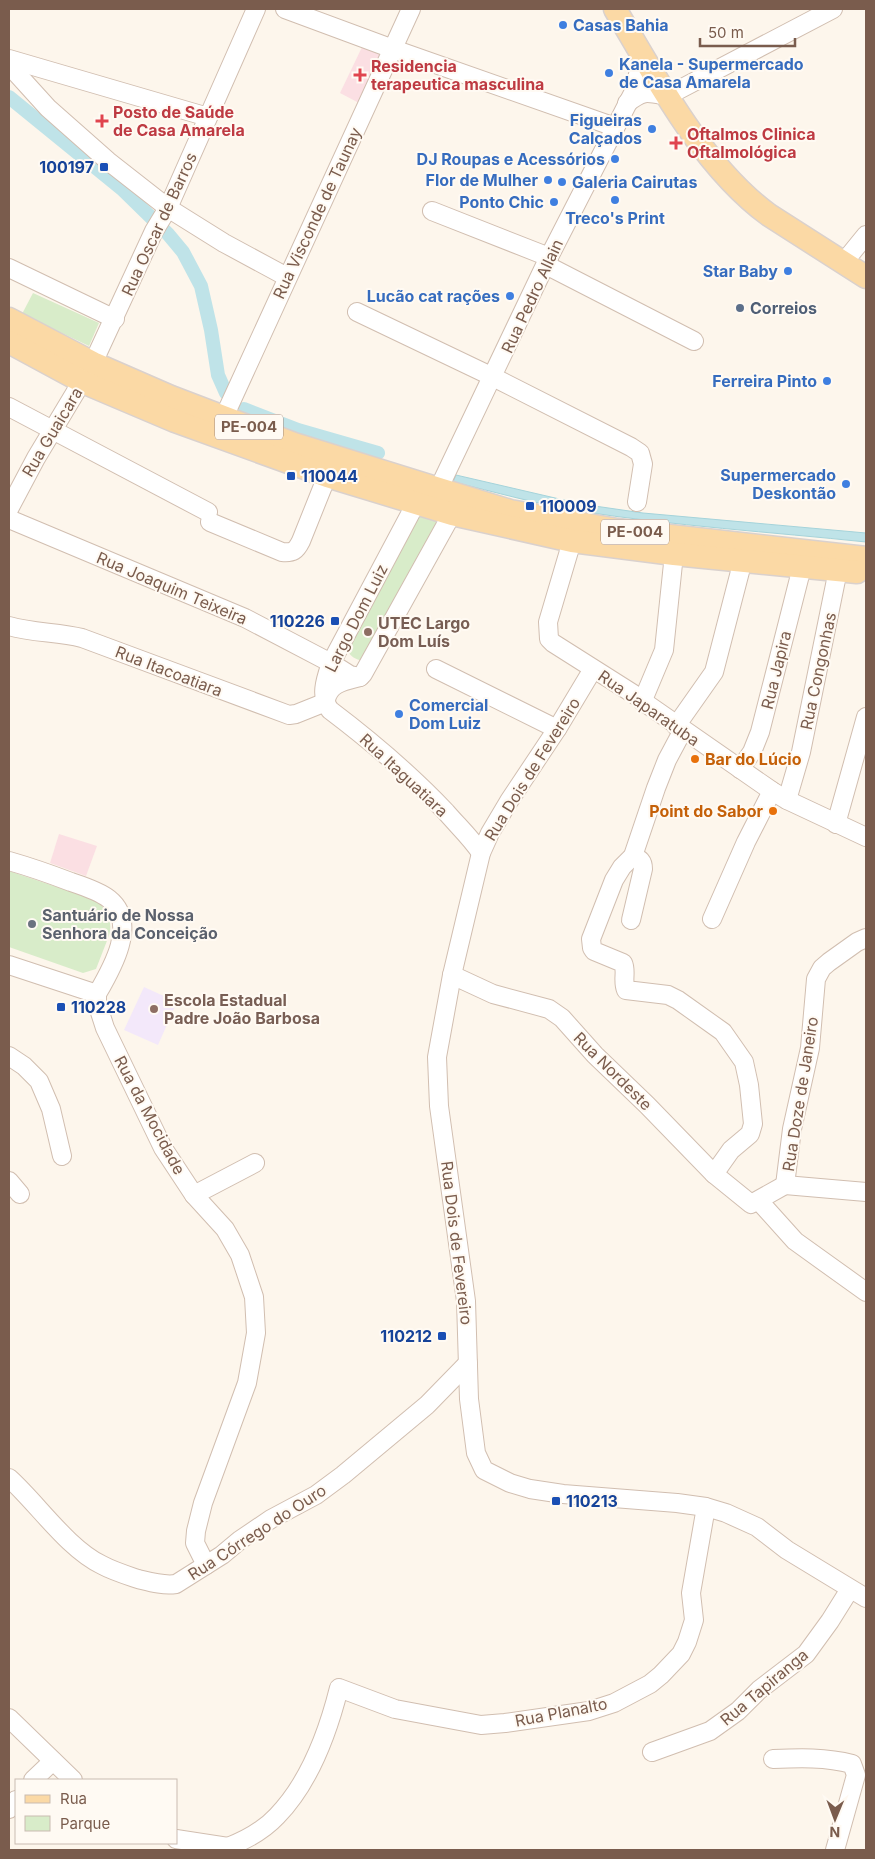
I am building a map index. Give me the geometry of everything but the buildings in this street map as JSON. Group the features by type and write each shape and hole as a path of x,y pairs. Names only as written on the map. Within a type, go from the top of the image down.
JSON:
{"main road":[{"path":"615,9 683,121 727,175 758,206 866,277"},
{"name":"PE-004","path":"9,319 88,372 174,421 327,476 416,503 510,511 617,530 866,558"},
{"name":"PE-004","path":"9,342 88,372 171,397 294,444 438,490 457,506 572,541 674,554 866,573"}],"street":[{"name":"Rua Oscar de Barros","path":"88,372 165,211 256,9"},
{"path":"285,9 615,127"},
{"name":"Rua Visconde de Taunay","path":"224,417 411,9"},
{"path":"627,103 640,93 667,96 833,9"},
{"name":"Rua Pedro Allain","path":"438,490 548,261 636,84 643,56"},
{"path":"9,59 208,117"},
{"path":"9,65 48,108 165,211 288,276"},
{"path":"432,210 548,261 694,341"},
{"path":"844,262 866,235"},
{"path":"9,268 115,319"},
{"path":"357,312 493,377 640,453 643,464 637,502"},
{"name":"Rua Guaicara","path":"9,509 52,430 88,372"},
{"path":"9,407 209,517 282,552 294,552 297,549 327,476"},
{"name":"Largo Dom Luiz","path":"326,701 325,685 331,663 416,503"},
{"name":"Largo Dom Luiz","path":"326,701 328,692 335,685 360,677 457,506"},
{"name":"Rua Joaquim Teixeira","path":"9,519 237,615 331,663 350,675 360,677"},
{"name":"Rua Japaratuba","path":"572,541 548,622 549,638 553,644 643,700 640,700 779,795 866,837"},
{"path":"643,700 664,650 674,554"},
{"path":"714,1174 731,1150 750,1134 752,1129 750,1086 744,1062 723,1032 678,1000 668,995 626,990 623,963 592,948 591,939 612,885 622,867 633,856 679,728 714,672 742,560"},
{"name":"Rua Japira","path":"740,770 752,752 760,732 802,567"},
{"name":"Rua Congonhas","path":"712,919 749,835 779,795 801,752 838,570"},
{"name":"Rua Itacoatiara","path":"9,626 23,630 82,638 289,715 296,714 326,701"},
{"path":"436,668 557,729"},
{"name":"Rua Dois de Fevereiro","path":"593,669 557,729 509,801 490,833 481,853 452,975 437,1057 438,1091 444,1149 466,1301 469,1399 474,1447 484,1470 510,1483 547,1492 706,1507 726,1513 757,1527 787,1550 866,1598"},
{"name":"Rua Itaguatiara","path":"326,701 330,710 410,776 431,796 471,838 481,853"},
{"path":"836,824 866,717"},
{"path":"631,920 643,870 641,860 633,856"},
{"path":"9,861 100,893 115,905 121,919 122,940 110,972 97,994 9,966"},
{"name":"Rua Doze de Janeiro","path":"785,1185 792,1129 810,1048 816,980 822,968 829,962 857,942 866,938"},
{"name":"Rua Nordeste","path":"452,975 493,994 549,1010 562,1018 595,1055 714,1174 754,1203 795,1241 866,1292"},
{"name":"Rua da Mocidade","path":"97,994 97,1003 105,1028 163,1148 194,1195 225,1229 240,1255 254,1297 256,1324 247,1383 203,1503 196,1530 195,1542 206,1565"},
{"path":"9,1056 24,1066 39,1081 51,1109 62,1156"},
{"path":"194,1195 255,1163"},
{"path":"754,1203 785,1185 866,1192"},
{"name":"Rua Córrego do Ouro","path":"9,1478 72,1543 100,1565 152,1583 176,1584 271,1519 316,1495 343,1475 427,1405 468,1363"},
{"name":"Rua Planalto","path":"227,1848 251,1836 277,1817 298,1790 319,1749 331,1720 339,1688 395,1709 481,1725 589,1711 614,1703 650,1684 681,1654 694,1620 691,1593 706,1507"},
{"name":"Rua Tapiranga","path":"652,1752 710,1731 738,1711 759,1690 806,1654 830,1622 850,1589"},
{"path":"9,1718 72,1779"},
{"path":"773,1759 810,1758 852,1764 856,1775 835,1850"},
{"path":"34,1779 52,1761"},
{"path":"178,1839 227,1848"}],"shaded area":[{"name":"Residencia terapeutica masculina","path":"363,45 378,51 380,57 359,103 340,93"},
{"path":"59,834 97,846 86,876 50,863"},
{"name":"Escola Estadual Padre João Barbosa","path":"144,987 177,1002 158,1045 124,1030"}],"green space":[{"path":"33,293 99,323 89,346 22,314"},
{"path":"419,509 443,515 363,661 352,656 347,650"},
{"path":"9,871 90,898 100,904 109,916 110,933 96,969 83,973 9,947"}],"water":[{"path":"456,475 581,504 643,513 866,533 866,542 687,525 579,511 453,482"}],"waterway":[{"path":"9,97 122,189 168,234 183,252 201,286 211,330 218,375 226,393"},
{"path":"244,409 298,430 378,453"}],"place":[{"name":"Casas Bahia","path":"563,25"},
{"name":"Kanela - Supermercado de Casa Amarela","path":"609,73"},
{"name":"Residencia terapeutica masculina","path":"360,75"},
{"name":"Posto de Saúde de Casa Amarela","path":"102,121"},
{"name":"Figueiras Calçados","path":"652,129"},
{"name":"Oftalmos Clinica Oftalmológica","path":"676,143"},
{"name":"DJ Roupas e Acessórios","path":"615,159"},
{"name":"100197","path":"104,167"},
{"name":"Flor de Mulher","path":"548,180"},
{"name":"Galeria Cairutas","path":"562,182"},
{"name":"Treco's Print","path":"615,200"},
{"name":"Ponto Chic","path":"554,202"},
{"name":"Star Baby","path":"788,271"},
{"name":"Lucão cat rações","path":"510,296"},
{"name":"Correios","path":"740,308"},
{"name":"Ferreira Pinto","path":"827,381"},
{"name":"110044","path":"291,476"},
{"name":"Supermercado Deskontão","path":"846,484"},
{"name":"110009","path":"530,506"},
{"name":"110226","path":"335,621"},
{"name":"UTEC Largo Dom Luís","path":"368,632"},
{"name":"Comercial Dom Luiz","path":"399,714"},
{"name":"Bar do Lúcio","path":"695,759"},
{"name":"Point do Sabor","path":"773,811"},
{"name":"Santuário de Nossa Senhora da Conceição","path":"32,924"},
{"name":"110228","path":"61,1007"},
{"name":"Escola Estadual Padre João Barbosa","path":"154,1009"},
{"name":"110212","path":"442,1336"},
{"name":"110213","path":"556,1501"}]}
